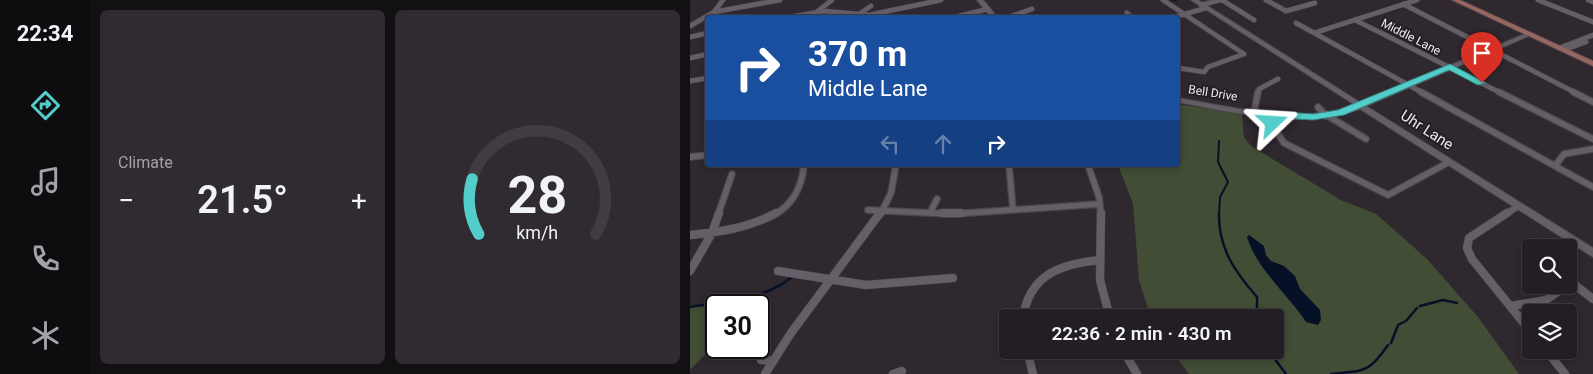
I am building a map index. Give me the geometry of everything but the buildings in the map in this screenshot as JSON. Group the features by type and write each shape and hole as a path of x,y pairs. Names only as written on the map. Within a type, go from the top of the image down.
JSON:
{"main road":[{"path":"1455,0 1593,64"}],"street":[{"path":"714,12 724,0"},
{"path":"709,15 714,12 778,0"},
{"path":"818,11 832,0"},
{"path":"866,15 941,0"},
{"path":"983,0 993,15"},
{"path":"1163,0 1244,54 1208,67 1204,72 1180,68"},
{"name":"Uhr Lane","path":"1194,0 1593,253"},
{"path":"1180,15 1221,0 1254,20"},
{"path":"1266,0 1286,11 1315,3 1310,0"},
{"path":"1314,33 1417,0"},
{"path":"1538,0 1593,22"},
{"path":"1588,0 1593,2"},
{"path":"1403,4 1593,102"},
{"path":"857,15 871,6"},
{"path":"963,15 988,9"},
{"path":"1015,15 1032,9"},
{"path":"799,15 818,11 834,11 851,15"},
{"path":"690,26 705,17"},
{"name":"Middle Lane","path":"1355,20 1593,139"},
{"path":"1296,23 1593,187"},
{"path":"690,37 705,34"},
{"name":"Bell Drive","path":"1180,100 1254,112 1305,117 1327,116 1360,106 1529,34"},
{"path":"1559,48 1560,46 1593,35"},
{"path":"1559,48 1566,48 1593,40"},
{"path":"690,58 705,55"},
{"path":"690,81 705,78"},
{"path":"1254,112 1260,89 1278,79"},
{"path":"1318,107 1327,116 1366,139"},
{"path":"1274,114 1274,128 1284,143 1388,195 1449,162"},
{"path":"1555,166 1564,154 1593,149"},
{"path":"690,157 705,155"},
{"path":"690,235 733,230 756,223 778,211 794,196 800,185 804,167"},
{"path":"765,374 773,360 882,210 893,188 896,167"},
{"path":"1009,167 1012,210"},
{"path":"1089,167 1100,204 1102,219 1100,280 1108,309"},
{"path":"690,271 712,233 732,174"},
{"path":"930,213 937,199"},
{"path":"868,210 953,214 1100,204"},
{"path":"1518,206 1469,238 1467,248 1472,259 1522,320"},
{"path":"1024,309 1027,298 1047,274 1073,263 1100,260"},
{"path":"778,271 866,285 953,278"},
{"path":"1577,288 1593,299"},
{"path":"1511,306 1546,300 1554,294"},
{"path":"1030,359 1033,374"},
{"path":"1128,359 1137,374"},
{"path":"1553,359 1565,374"},
{"path":"761,360 773,360"},
{"path":"893,374 902,371"}],"green space":[{"path":"1180,104 1242,114 1244,137 1251,146 1341,200 1376,214 1427,259 1478,317 1519,374 1189,374 1178,359 1284,359 1284,309 1148,309 1139,280 1133,204 1119,167 1180,167"},
{"path":"690,305 705,306 705,354 690,370"}],"water":[{"path":"1249,235 1264,246 1266,255 1271,261 1284,266 1295,276 1300,289 1320,310 1321,320 1318,325 1306,322 1257,260 1247,237"}],"waterway":[{"path":"1169,2 1177,0"},
{"path":"1219,141 1218,162 1228,182 1220,197 1219,215"},
{"path":"1219,215 1221,237 1229,259 1257,297 1257,309"},
{"path":"690,307 743,299 769,291 792,277"},
{"path":"1420,306 1443,300 1457,303"},
{"path":"1391,343 1398,325 1406,321 1417,308"},
{"path":"1331,374 1365,369 1375,361 1388,345"},
{"path":"1275,359 1286,374"}],"route":[{"path":"1273,123 1274,114 1313,117 1340,113 1450,67 1482,83"}]}
